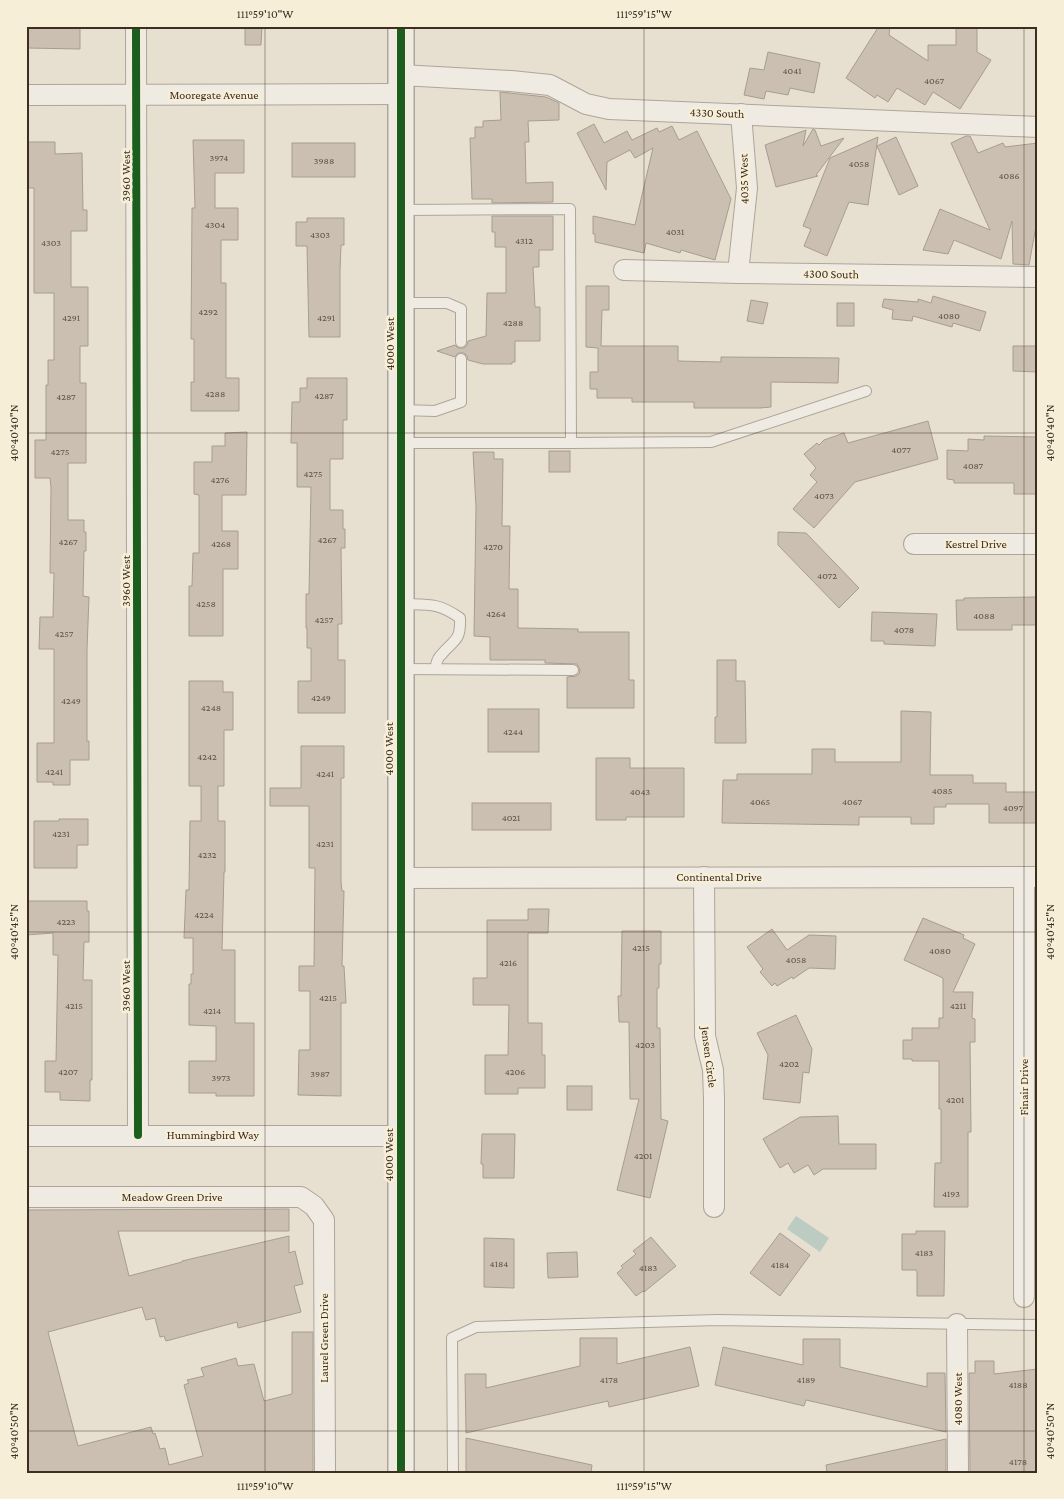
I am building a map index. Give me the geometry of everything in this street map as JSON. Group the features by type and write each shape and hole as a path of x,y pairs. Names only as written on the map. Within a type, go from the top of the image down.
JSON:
{"street":[{"name":"3960 West","path":"136,26 138,1135"},
{"name":"4000 West","path":"401,26 401,1473"},
{"name":"4330 South","path":"401,84 511,81 550,85 586,104 609,109 1038,127"},
{"name":"Mooregate Avenue","path":"26,95 137,95 401,84"},
{"name":"4035 West","path":"738,273 747,188 741,114"},
{"name":"4300 South","path":"624,270 1038,277"},
{"name":"Kestrel Drive","path":"914,544 1038,544"},
{"name":"Continental Drive","path":"400,878 1031,878"},
{"name":"Jensen Circle","path":"704,878 705,1028 713,1070 714,1207"},
{"name":"Finair Drive","path":"1024,1297 1031,878"},
{"name":"Hummingbird Way","path":"26,1136 400,1136"},
{"name":"Meadow Green Drive","path":"26,1197 301,1197 314,1206"},
{"name":"Laurel Green Drive","path":"314,1206 324,1220 326,1473"},
{"name":"4080 West","path":"957,1324 958,1473"}],"lane":[{"path":"401,210 570,208 571,443"},
{"path":"401,303 447,303 461,309 462,342"},
{"path":"401,410 435,411 461,402 462,359"},
{"path":"401,443 711,442 866,391"},
{"path":"401,604 437,605 460,618 461,628 456,642 439,656 435,670"},
{"path":"401,669 572,670"},
{"path":"452,1473 452,1338 476,1327 717,1320 1038,1325"}],"shaded area":[{"path":"796,1216 829,1238 820,1252 787,1229"}],"building":[{"path":"27,26 80,26 80,49 27,48"},
{"path":"245,26 262,26 261,45 245,45"},
{"path":"879,26 890,26 889,35 928,61 928,45 956,45 956,26 977,26 977,52 991,60 960,109 933,92 925,105 897,88 888,102 877,95 875,98 846,78"},
{"path":"768,52 820,63 814,93 790,88 788,95 766,91 764,99 744,95 750,68 764,70"},
{"path":"500,92 546,97 559,103 559,120 528,121 529,142 525,142 526,183 553,182 553,202 492,203 492,199 472,199 470,138 475,138 475,127 483,127 483,121 501,120"},
{"path":"594,124 604,143 627,131 632,140 657,128 659,132 672,126 679,140 697,131 731,199 715,260 681,250 680,253 646,243 644,253 595,242 593,216 635,225 653,148 635,158 630,150 607,162 606,190 577,133"},
{"path":"813,129 821,146 844,138 816,175 818,176 776,187 765,145 806,130 803,146"},
{"path":"970,136 978,153 1003,143 1005,147 1038,143 1038,215 1029,265 1013,264 1012,221 1001,259 954,240 948,254 923,250 940,209 990,230 951,143"},
{"path":"878,137 868,205 849,202 827,256 804,246 811,229 803,226 830,158"},
{"path":"896,137 918,186 899,195 877,146"},
{"path":"193,140 244,140 244,173 215,173 215,208 238,208 238,240 221,240 221,283 226,283 226,378 239,378 239,411 191,411 191,382 194,382 194,339 191,339 192,208 195,208"},
{"path":"26,142 55,142 55,154 82,153 83,210 87,210 87,231 71,231 71,287 88,287 88,346 80,346 80,383 86,383 86,463 68,463 68,520 84,520 84,532 86,532 83,596 89,597 87,741 89,741 89,760 70,760 70,785 53,785 53,782 37,782 37,743 54,743 54,649 39,649 40,617 53,617 54,573 50,573 51,488 50,478 35,478 35,440 46,440 48,360 54,360 54,293 34,293 34,188 26,188"},
{"path":"292,143 355,143 355,177 292,177"},
{"path":"492,216 553,216 553,250 539,250 539,267 533,267 535,307 540,307 540,341 515,341 515,362 512,362 512,364 483,364 468,360 464,353 458,353 455,357 437,351 455,345 458,348 464,348 468,341 486,336 487,293 506,293 506,247 495,247 495,232 492,232"},
{"path":"307,218 344,218 344,245 341,245 340,270 340,337 309,337 307,246 296,246 296,222 307,222"},
{"path":"586,286 609,286 609,310 602,310 601,346 678,346 678,361 721,362 721,357 839,358 838,383 771,382 771,407 760,408 694,408 694,402 632,402 632,398 597,398 597,389 590,389 590,372 598,372 598,348 586,347"},
{"path":"933,296 986,312 980,331 953,323 952,327 913,316 912,321 892,319 893,310 882,307 884,299 918,302 918,299 931,303"},
{"path":"751,300 768,303 763,324 747,321"},
{"path":"837,303 854,303 854,326 837,326"},
{"path":"1013,346 1038,346 1038,372 1013,371"},
{"path":"307,378 347,378 347,420 343,420 343,459 330,459 330,510 343,510 343,529 345,529 345,548 341,548 342,624 338,624 338,660 345,660 345,713 298,713 298,681 311,681 311,648 307,648 306,594 309,594 311,487 297,487 297,443 291,443 292,402 300,402 300,388 307,388"},
{"path":"928,421 938,459 855,482 814,528 793,509 817,482 810,475 816,468 804,454 817,443 819,445 824,440 844,433 848,443"},
{"path":"247,432 246,495 222,495 222,531 238,531 238,569 223,569 223,636 189,636 189,586 192,586 193,553 199,553 199,495 194,494 194,462 212,462 212,446 225,446 225,433"},
{"path":"984,436 1038,437 1038,494 1014,494 1014,483 954,483 954,480 947,479 947,450 968,451 968,439 984,440"},
{"path":"549,451 570,451 570,472 549,472"},
{"path":"473,452 494,452 494,459 503,459 502,526 510,526 509,589 518,589 518,628 578,629 578,632 629,632 629,680 634,680 634,708 567,708 567,677 579,674 580,670 577,664 545,663 545,660 490,660 490,637 474,636 476,507"},
{"path":"778,532 806,533 859,588 839,608 778,545"},
{"path":"1038,597 1038,625 1012,625 1012,630 957,630 956,600 964,600 964,598"},
{"path":"872,612 937,614 935,646 884,644 884,641 871,641"},
{"path":"717,660 736,660 736,681 745,681 746,743 715,743"},
{"path":"189,681 223,681 223,692 233,692 233,730 224,730 224,786 218,786 218,821 225,821 222,950 235,950 235,1023 254,1023 254,1096 216,1096 216,1093 189,1093 189,1061 216,1061 216,1026 189,1025 189,984 191,984 191,974 193,974 193,938 184,938 186,890 189,890 190,821 201,821 201,786 189,786"},
{"path":"488,709 539,709 539,752 488,752"},
{"path":"901,711 931,712 930,775 973,775 973,783 1006,783 1006,792 1038,792 1038,823 989,823 989,804 946,804 946,807 934,807 934,824 911,824 911,817 859,817 859,825 722,823 723,780 737,780 737,774 812,774 812,749 835,749 835,762 901,762"},
{"path":"301,746 344,746 344,778 341,778 341,882 342,891 344,891 342,966 344,966 346,1003 341,1003 341,1096 298,1095 299,1050 310,1050 310,991 299,991 299,966 314,966 315,868 309,868 309,806 270,806 270,788 301,788"},
{"path":"596,758 630,758 630,768 684,768 684,817 626,817 626,820 596,820"},
{"path":"472,803 551,803 551,830 472,830"},
{"path":"59,819 88,819 88,845 77,845 77,868 34,868 34,821 59,821"},
{"path":"26,901 87,901 87,911 89,911 89,942 84,942 83,980 92,980 92,1080 90,1080 90,1101 60,1100 60,1092 45,1092 45,1061 56,1061 58,955 53,955 53,933 26,935"},
{"path":"528,909 549,909 548,933 528,933 528,1023 542,1023 542,1055 545,1055 545,1088 518,1088 518,1094 485,1094 485,1055 508,1055 509,1005 473,1005 473,978 487,978 487,920 528,920"},
{"path":"923,918 964,935 963,938 975,944 953,992 973,992 972,1018 975,1019 975,1042 970,1042 971,1132 968,1132 968,1207 934,1207 935,1163 941,1163 939,1061 903,1059 903,1040 912,1040 912,1028 939,1028 939,1018 943,1018 943,978 904,960"},
{"path":"772,929 787,950 809,935 836,936 835,969 809,968 793,979 792,977 777,986 775,983 772,986 760,972 763,969 747,947"},
{"path":"622,931 661,931 661,964 659,964 659,988 657,988 657,1028 660,1028 661,1119 668,1121 650,1198 617,1190 639,1099 630,1099 629,1022 619,1022 618,996 621,996"},
{"path":"796,1015 812,1049 809,1073 803,1072 800,1103 763,1099 768,1055 757,1033"},
{"path":"567,1086 592,1086 592,1110 567,1110"},
{"path":"838,1116 839,1144 876,1144 876,1169 823,1169 814,1175 808,1165 794,1173 788,1163 780,1168 763,1139 800,1117"},
{"path":"482,1134 515,1134 514,1178 483,1178 483,1164 481,1164"},
{"path":"289,1209 289,1231 118,1231 129,1276 182,1261 289,1236 289,1253 295,1251 303,1284 294,1286 301,1312 238,1328 237,1322 166,1341 164,1336 160,1337 155,1318 146,1320 142,1307 48,1332 78,1446 151,1427 160,1449 165,1448 169,1465 203,1456 184,1385 189,1383 187,1380 204,1376 201,1368 236,1358 238,1366 254,1364 264,1401 292,1394 292,1332 313,1332 313,1473 26,1473 26,1210"},
{"path":"916,1231 945,1231 944,1296 917,1296 916,1270 902,1270 902,1234 916,1234"},
{"path":"780,1233 810,1255 780,1296 750,1273"},
{"path":"651,1237 676,1266 644,1292 636,1296 617,1273 623,1268 621,1266 636,1254 633,1251"},
{"path":"484,1238 514,1239 514,1288 484,1287"},
{"path":"577,1252 578,1277 548,1278 547,1253"},
{"path":"580,1338 617,1338 617,1364 690,1347 699,1386 609,1407 608,1401 466,1433 465,1374 486,1374 486,1388 580,1366"},
{"path":"803,1339 840,1339 840,1367 927,1387 927,1373 945,1373 946,1432 806,1400 804,1406 715,1385 723,1347 803,1365"},
{"path":"975,1361 994,1361 994,1374 1038,1369 1038,1473 970,1473 969,1373 975,1373"},
{"path":"466,1438 592,1465 591,1473 466,1473"},
{"path":"946,1439 946,1473 827,1473 826,1465"}],"cycle path":[{"path":"136,26 138,1135"},
{"path":"401,26 401,1473"}]}
